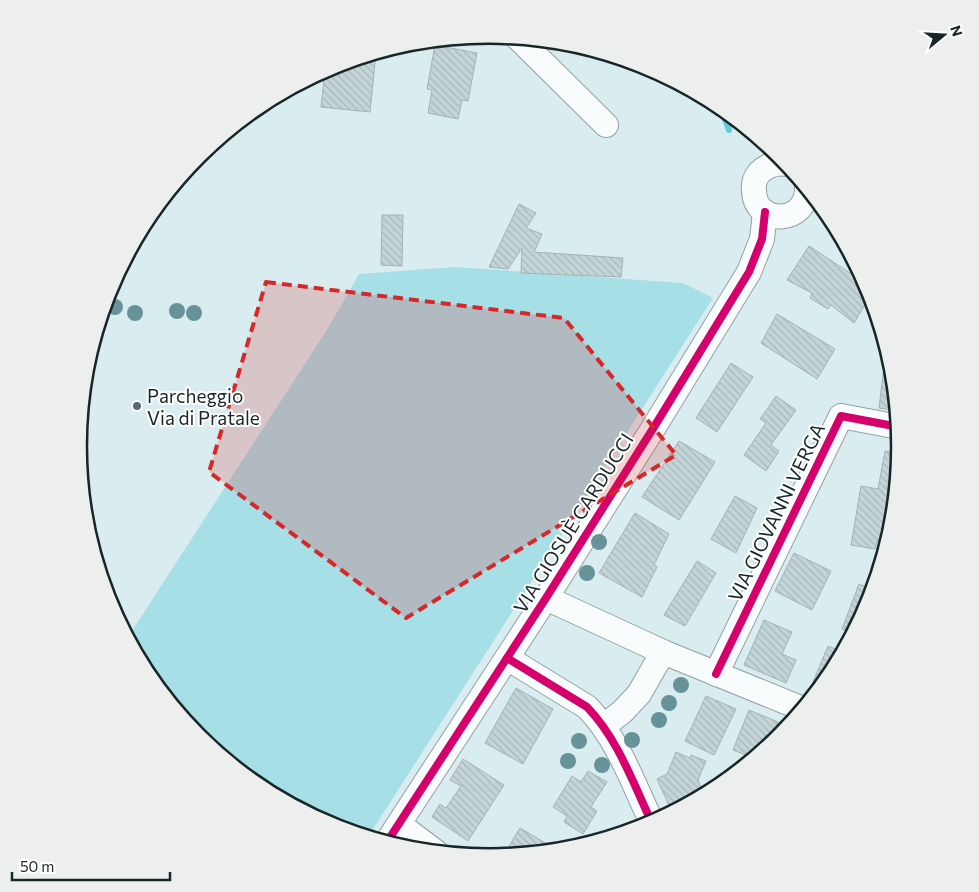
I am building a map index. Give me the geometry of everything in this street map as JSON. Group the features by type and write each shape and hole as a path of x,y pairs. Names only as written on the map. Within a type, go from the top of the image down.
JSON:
{"street":[{"path":"526,46 606,125"},
{"path":"776,164 761,171 755,181 753,190 760,208 765,212 780,217 794,214 803,204 806,197"},
{"name":"VIA GIOSUÈ CARDUCCI","path":"394,834 546,598 749,272 762,239 765,212"},
{"name":"VIA GIOVANNI VERGA","path":"716,674 841,416 891,426"},
{"path":"546,598 663,652 796,706"},
{"path":"604,726 622,712 639,694 663,652"},
{"path":"507,658 587,707 612,738 648,815"},
{"path":"394,834 410,841"}],"highlighted area":[{"path":"266,282 564,318 676,455 406,618 209,472"}],"shaded area":[{"path":"455,267 683,283 713,298 372,831 336,818 288,794 245,765 224,748 170,691 132,630 330,325 359,274"}],"building":[{"path":"435,47 443,47 477,53 468,101 462,100 458,119 428,113 432,90 427,89"},
{"path":"375,60 370,112 321,107 324,80"},
{"path":"519,204 536,213 526,228 542,234 534,252 623,258 621,277 521,273 522,248 508,269 489,267"},
{"path":"382,215 403,215 402,266 381,265"},
{"path":"809,246 853,275 865,304 854,323 831,305 828,309 810,298 812,293 787,280"},
{"path":"777,314 835,349 817,379 761,343"},
{"path":"731,363 753,377 717,432 696,418"},
{"path":"884,368 890,410 879,408"},
{"path":"776,396 796,410 771,445 779,451 766,471 744,455 766,423 760,419"},
{"path":"679,441 715,462 679,520 642,497"},
{"path":"885,451 892,452 888,499 880,542 877,541 875,549 851,545 861,486 878,489"},
{"path":"735,496 757,508 736,553 711,539"},
{"path":"635,513 669,534 654,565 657,567 642,597 599,573"},
{"path":"794,553 831,571 812,610 775,591"},
{"path":"697,561 716,573 685,626 664,615"},
{"path":"859,584 866,587 847,631 842,629"},
{"path":"764,620 792,632 782,654 796,660 786,683 744,665"},
{"path":"828,646 836,649 824,669 810,689"},
{"path":"516,688 553,709 523,764 485,743"},
{"path":"706,696 736,709 714,755 685,741"},
{"path":"749,710 778,722 774,730 746,755 733,750"},
{"path":"676,752 690,758 691,755 706,761 698,780 701,788 669,806 657,779 667,774"},
{"path":"463,759 504,785 468,841 432,817 440,804 446,808 461,786 450,780"},
{"path":"588,771 607,782 591,807 597,811 583,834 564,822 567,816 553,807 572,776 581,782"},
{"path":"520,828 547,844 542,845 508,847"}],"waterway":[{"path":"726,121 729,130"}],"cycle path":[{"path":"391,836 546,598 749,272 762,239 765,212"},
{"path":"716,674 841,416 891,426"},
{"path":"507,658 587,707 608,733 616,747 649,815"}],"place":[{"name":"Parcheggio Via di Pratale","path":"137,406"}]}
